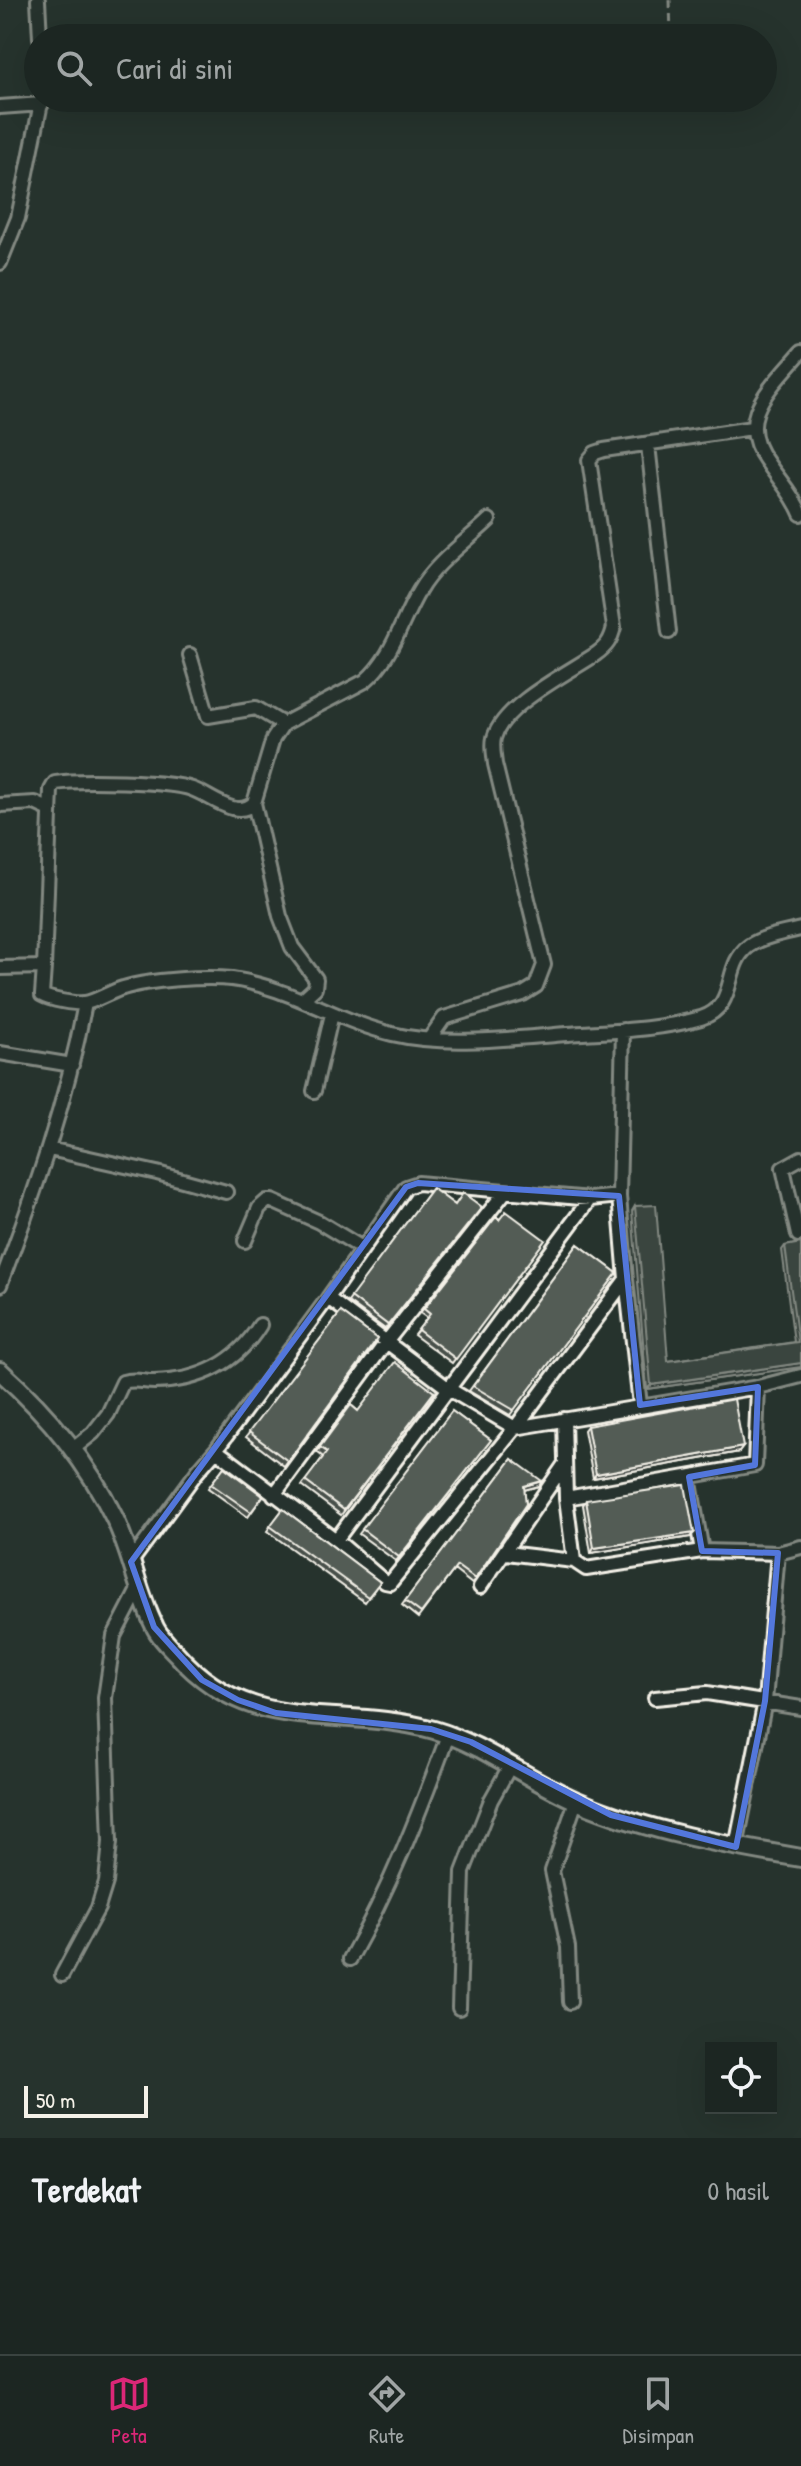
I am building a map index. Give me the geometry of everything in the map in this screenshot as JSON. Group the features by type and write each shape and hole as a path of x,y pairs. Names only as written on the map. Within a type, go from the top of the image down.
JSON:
{"street":[{"path":"38,0 39,24"},
{"path":"0,107 24,104"},
{"path":"0,263 18,218 40,112"},
{"path":"801,352 755,411 752,428 758,451 787,487 801,514"},
{"path":"430,1038 444,1018 523,994 536,986 544,965 495,764 495,735 511,711 608,645 614,627 589,460 595,453 604,450 752,428"},
{"path":"648,445 669,632"},
{"path":"489,520 435,570 420,589 376,672 365,681 283,724 273,739 254,803 247,810 237,811 191,788 161,784 55,783 51,790 42,995 85,1003 127,987 174,980 231,979 303,999 332,1014 394,1035 523,1038 623,1030 714,1013 723,1004 735,967 749,946 801,929"},
{"path":"190,655 208,716 256,708 283,724"},
{"path":"0,805 35,803 50,810"},
{"path":"254,803 280,916 292,947 316,979 315,988 303,999"},
{"path":"0,968 44,967"},
{"path":"0,1285 49,1149 85,1003"},
{"path":"314,1091 332,1014"},
{"path":"623,1030 619,1196 640,1405"},
{"path":"0,1053 72,1065"},
{"path":"49,1149 226,1192"},
{"path":"798,1235 783,1168 801,1158"},
{"path":"131,1562 328,1298 406,1187 433,1183 590,1199 619,1196"},
{"path":"274,1495 387,1341 505,1192"},
{"path":"336,1540 590,1199"},
{"path":"245,1241 259,1208 272,1201 319,1222 362,1248"},
{"path":"216,1450 336,1540 385,1582 393,1581 515,1428 626,1279"},
{"path":"328,1298 449,1389 515,1428 758,1387 801,1376"},
{"path":"73,1449 93,1433 108,1414 123,1382 130,1379 152,1382 174,1380 229,1361 240,1353 260,1325"},
{"path":"0,1371 29,1396 73,1449 115,1518 154,1627 202,1680 238,1700 276,1713 374,1720 431,1729 471,1742 576,1801 611,1815 681,1836 801,1858"},
{"path":"566,1498 755,1465 758,1387"},
{"path":"564,1419 566,1498 574,1561"},
{"path":"480,1587 564,1465"},
{"path":"689,1477 702,1551"},
{"path":"506,1553 574,1561 586,1569 702,1551 778,1553 801,1547"},
{"path":"736,1847 765,1701 778,1553"},
{"path":"62,1975 98,1908 106,1882 110,1829 105,1698 114,1636 140,1586"},
{"path":"655,1698 707,1693 801,1708"},
{"path":"350,1959 427,1795 448,1735"},
{"path":"459,2008 463,1872 491,1800 510,1766"},
{"path":"570,2002 568,1947 552,1871 576,1801"}],"path":[{"path":"670,0 671,24"}],"highlighted area":[{"path":"418,1183 619,1196 640,1405 758,1387 755,1465 689,1477 702,1551 778,1553 765,1701 736,1847 611,1815 471,1742 431,1729 276,1713 238,1700 202,1680 154,1627 131,1562 406,1187"}],"building":[{"path":"432,1188 455,1205 463,1193 482,1207 388,1325 351,1297"},
{"path":"656,1205 668,1361 798,1342 785,1246 801,1243 801,1363 651,1385 635,1206"},
{"path":"506,1211 545,1240 456,1359 418,1330 430,1314 424,1309 496,1217 499,1220"},
{"path":"578,1244 617,1273 514,1410 473,1386"},
{"path":"341,1312 377,1339 288,1461 249,1432"},
{"path":"395,1362 434,1392 344,1510 305,1481 327,1452 320,1447 351,1405 358,1411"},
{"path":"734,1399 743,1447 596,1474 587,1426"},
{"path":"452,1411 491,1440 399,1557 362,1529"},
{"path":"512,1459 542,1481 524,1486 526,1504 475,1579 457,1566 421,1613 405,1601"},
{"path":"224,1467 263,1496 251,1512 211,1484"},
{"path":"685,1485 694,1533 594,1548 586,1500"},
{"path":"283,1509 380,1582 368,1597 270,1526"}]}
